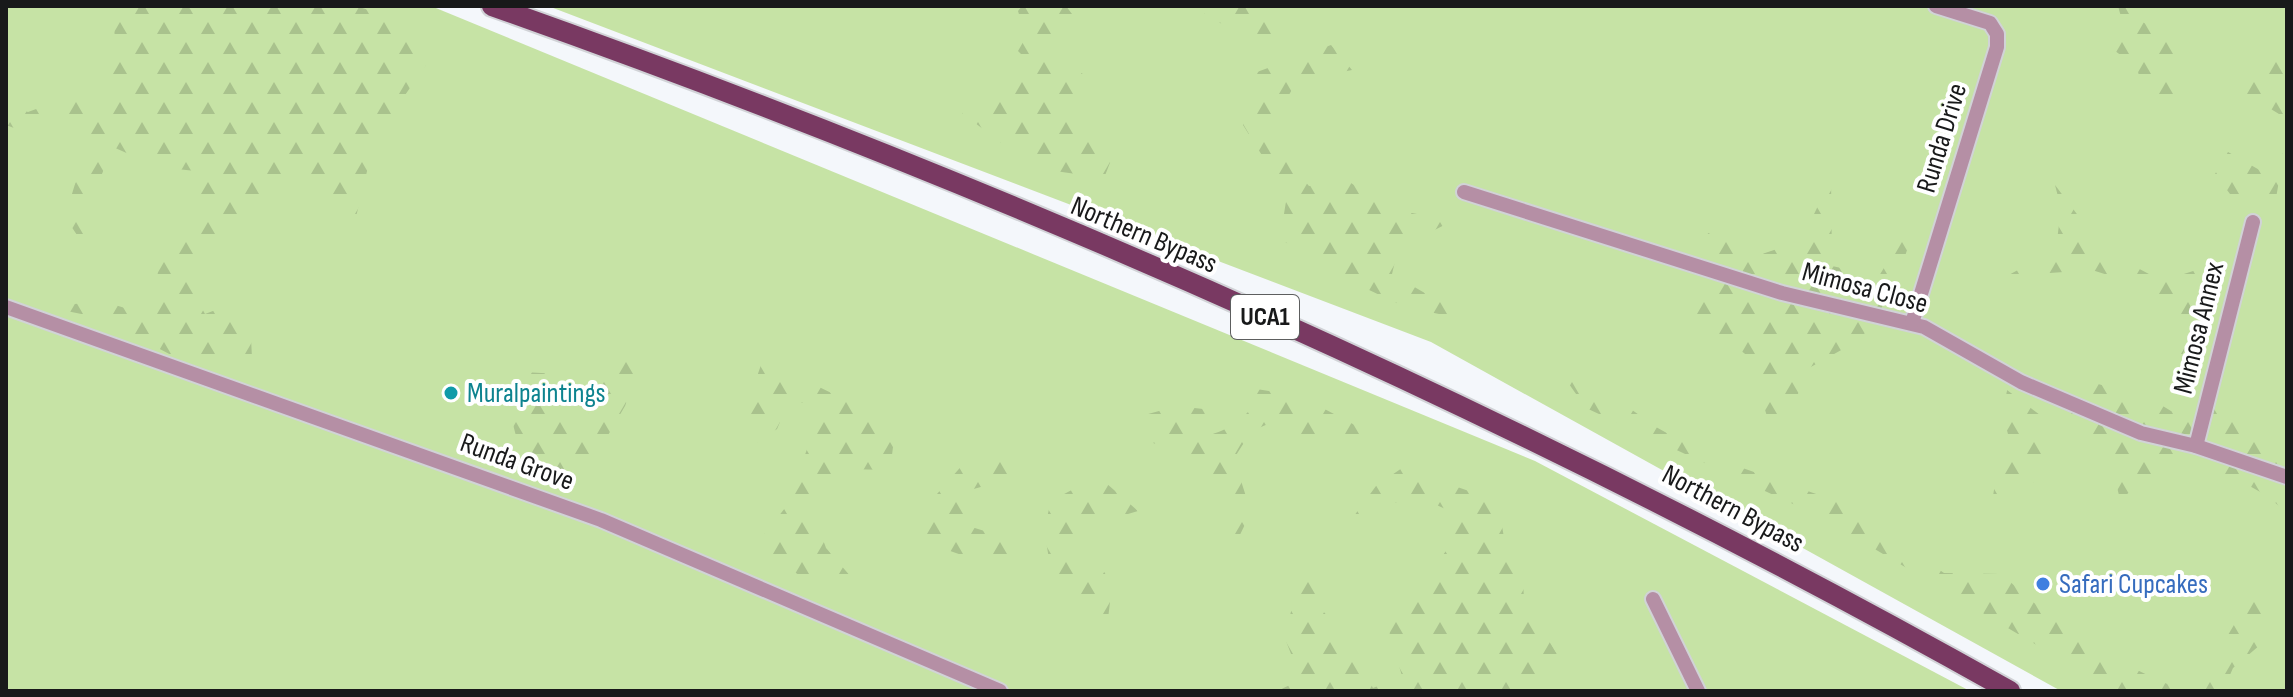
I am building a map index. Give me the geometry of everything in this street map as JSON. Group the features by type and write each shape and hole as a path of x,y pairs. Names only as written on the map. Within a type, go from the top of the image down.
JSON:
{"main road":[{"name":"Northern Bypass","path":"492,6 926,171 1347,353 1626,485 2010,691"}],"street":[{"name":"Runda Drive","path":"1912,323 1997,47 1997,34 1990,23 1936,6"},
{"name":"Mimosa Close","path":"1464,192 1782,293 1912,323 2021,382 2141,433 2196,446 2287,477"},
{"name":"Mimosa Annex","path":"2196,446 2253,222"},
{"name":"Runda Grove","path":"6,307 601,520 1000,691"},
{"path":"1653,599 1698,691"}],"green space":[{"path":"6,6 431,6 1535,461 1970,691 6,691"},
{"path":"108,6 356,6 410,23 426,65 375,138 355,221 306,172 181,270 205,314 226,306 251,338 252,358 192,366 101,318 47,307 102,301 151,316 162,245 190,225 205,172 158,167 113,147 86,213 83,244 65,217 88,141 64,117 22,131 6,125 6,104 28,112 58,101 109,96 115,39"},
{"path":"548,6 2287,6 2287,691 2061,691 1431,342"},
{"path":"1022,6 1066,6 1075,18 1065,22 1055,56 1103,87 1078,93 1086,103 1059,103 1058,119 1086,119 1089,136 1117,145 1104,178 1034,168 962,113 1019,76 1026,59 1018,51 1026,37 1018,11"},
{"path":"1234,6 1279,6 1275,45 1200,15"},
{"path":"2118,6 2126,6 2137,19 2178,41 2176,98 2142,90 2137,67 2111,48 2123,24"},
{"path":"1331,45 1352,70 1297,81 1265,136 1309,186 1351,183 1392,209 1452,221 1398,249 1392,274 1473,321 1405,307 1348,280 1280,239 1287,195 1243,125 1257,72"},
{"path":"2278,57 2287,72 2287,132 2279,114 2261,103 2250,116 2242,97 2258,74"},
{"path":"2287,147 2287,169 2280,175 2275,204 2233,198 2215,174 2228,152 2263,172 2276,164"},
{"path":"1831,179 1832,266 1879,276 1921,207 1895,287 1861,339 1809,368 1776,446 1749,357 1694,314 1708,233 1759,255 1801,241"},
{"path":"2055,185 2104,250 2162,281 2215,264 2210,304 2176,366 2184,319 2136,284 2092,270 2007,276 2056,249 2061,208"},
{"path":"645,354 625,406 593,461 555,487 523,463 507,401 523,372 560,374 574,434 596,404 603,365"},
{"path":"761,365 831,393 895,432 890,470 845,469 814,514 826,548 858,585 806,580 756,545 785,508 809,444 831,407 789,401 777,429 753,445 745,411"},
{"path":"1564,377 1611,395 1656,427 1706,455 1867,512 1885,532 1944,573 2002,574 2045,612 2087,642 2132,668 2184,691 2114,691 1819,516 1586,408"},
{"path":"2071,377 2148,397 2171,411 2234,402 2263,434 2287,443 2287,516 2267,496 2253,488 2178,458 2120,499 2107,448 2053,414"},
{"path":"1244,387 1300,396 1385,441 1339,433 1311,447 1289,421 1269,424 1256,431 1234,459 1251,512 1236,543 1232,525 1217,493 1194,467 1148,441 1141,416 1177,406 1212,410 1185,424 1189,439 1206,436 1229,427 1249,411"},
{"path":"2007,390 2040,415 2045,453 2033,483 1993,496 1999,459 2009,438 2003,415"},
{"path":"1024,456 1048,491 1013,478 970,490 965,525 1024,543 1014,568 976,560 910,537 930,502 965,462"},
{"path":"1402,468 1498,501 1505,544 1523,580 1524,600 1566,669 1506,691 1277,691 1290,685 1295,664 1284,636 1301,577 1316,578 1323,611 1340,631 1373,688 1402,676 1388,628 1455,539 1452,512 1419,497 1382,506 1343,531 1376,486"},
{"path":"1098,476 1138,511 1081,528 1069,547 1082,580 1094,555 1112,585 1108,619 1055,593 1044,530 1051,501"},
{"path":"2243,579 2262,607 2260,645 2233,668 2223,691 2195,691 2241,613"}],"place":[{"name":"Muralpaintings","path":"451,393"},
{"name":"Safari Cupcakes","path":"2043,584"}]}
